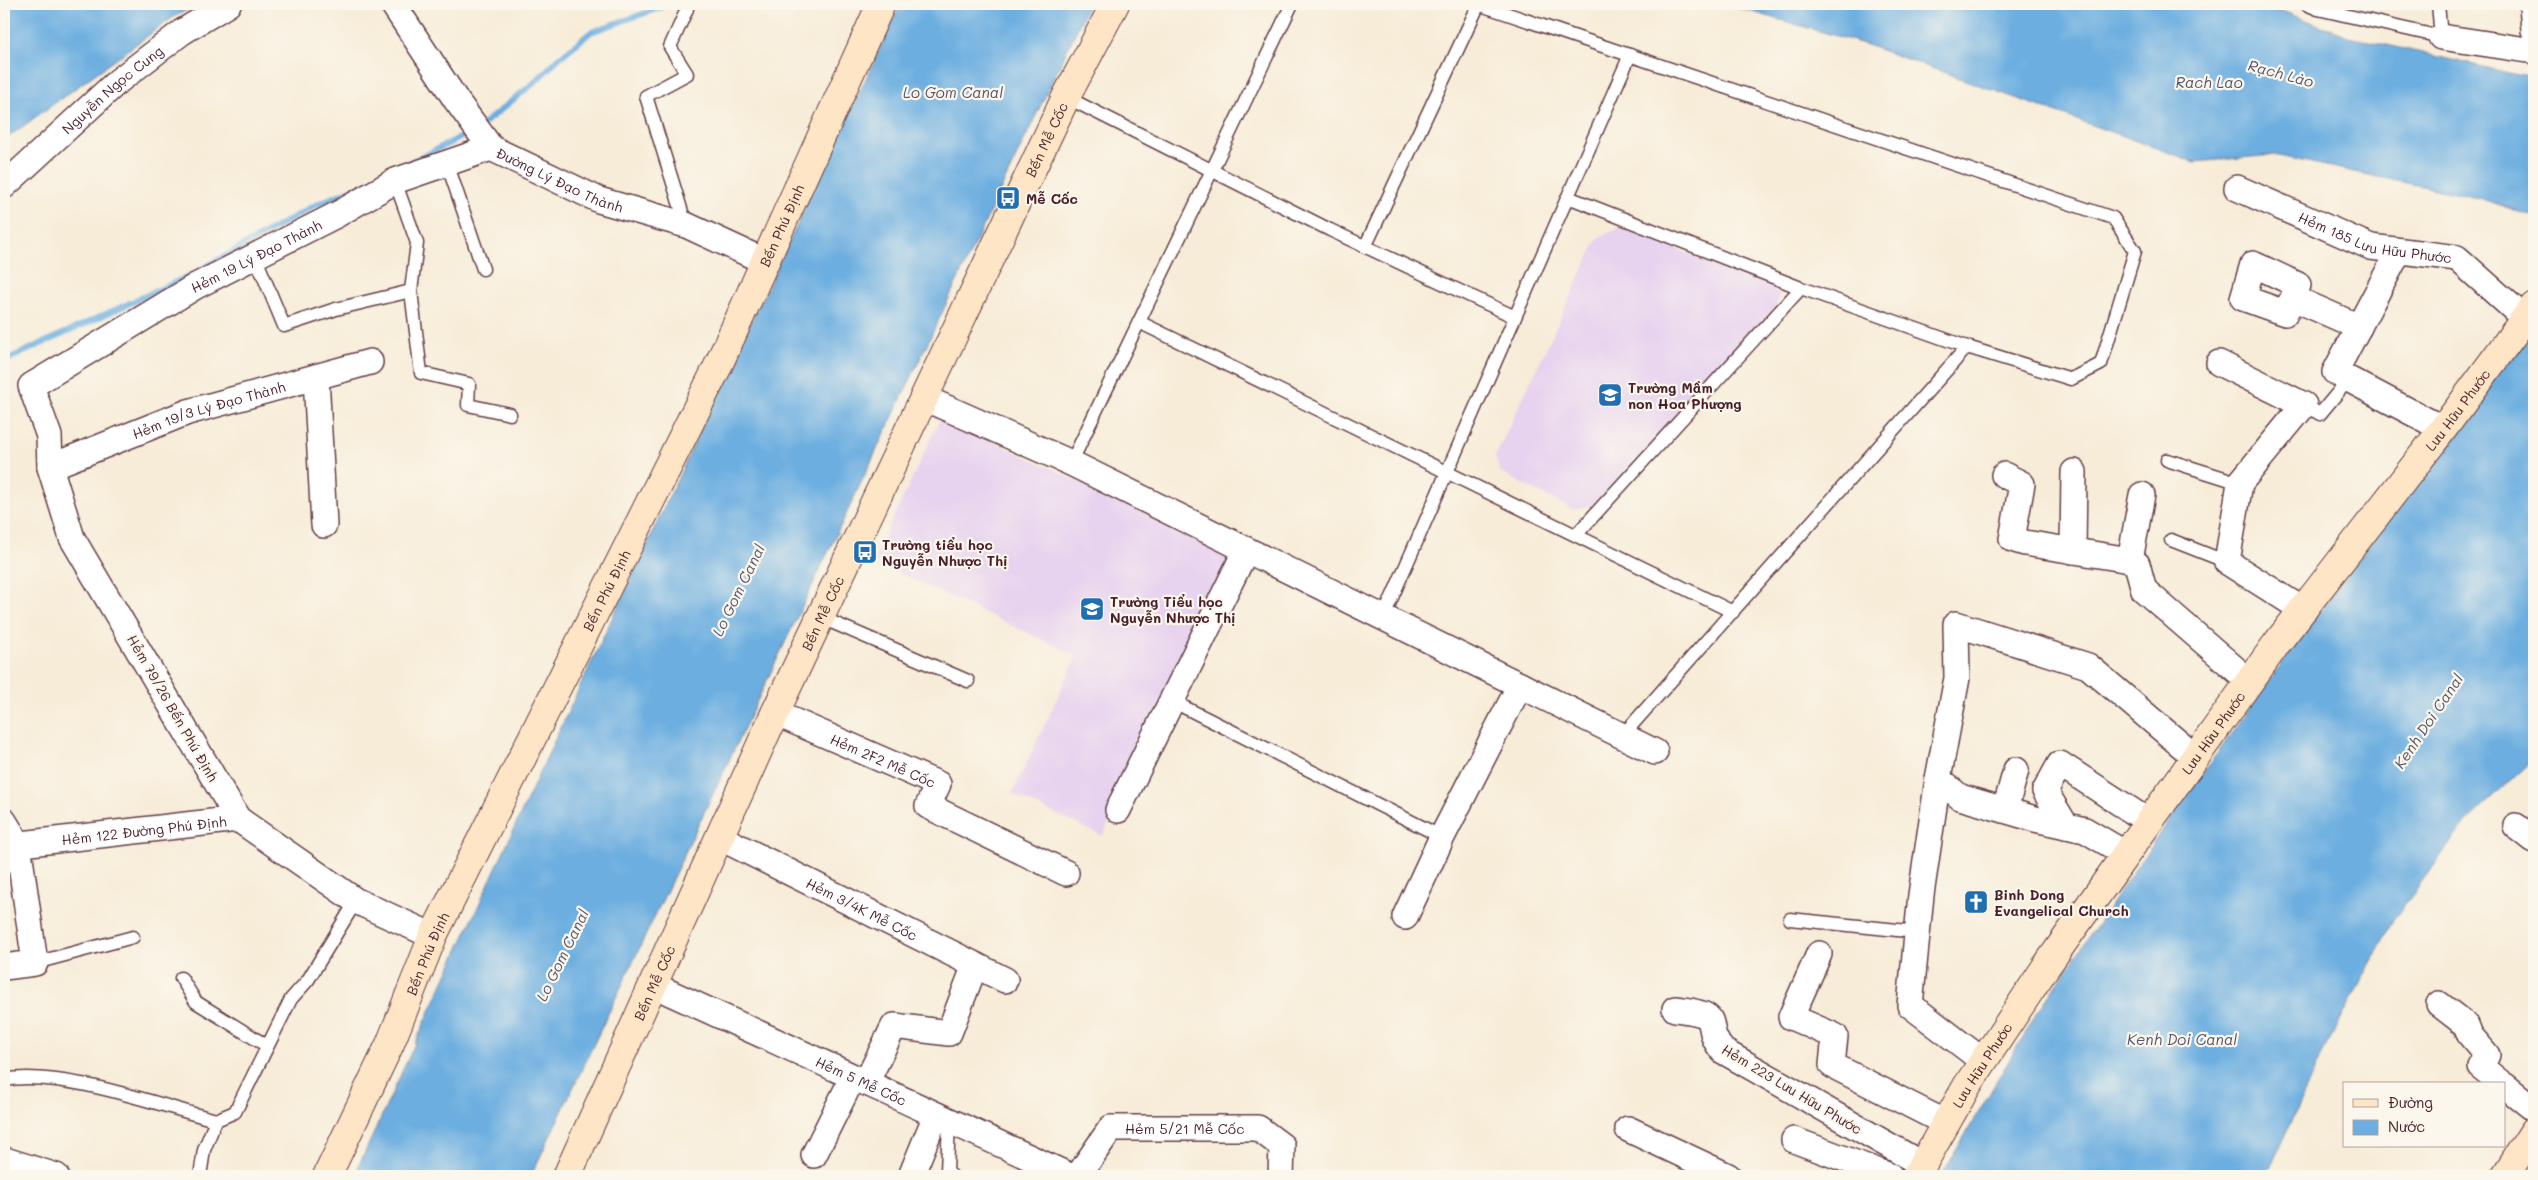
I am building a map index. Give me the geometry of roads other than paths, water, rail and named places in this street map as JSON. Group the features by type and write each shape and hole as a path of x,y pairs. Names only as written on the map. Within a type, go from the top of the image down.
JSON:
{"street":[{"name":"Nguyễn Ngọc Cung","path":"4,186 117,82 182,32 228,4"},
{"name":"Đường Lý Đạo Thành","path":"393,4 491,148 598,200 686,224 764,261"},
{"name":"Bến Phú Định","path":"327,1176 390,1044 433,936 717,368 881,4"},
{"name":"Bến Mễ Cốc","path":"567,1176 774,713 1066,97 1115,4"},
{"path":"2532,4 2534,30"},
{"path":"2441,38 2534,50"},
{"name":"Hẻm 19 Lý Đạo Thành","path":"32,386 196,286 338,214 395,181 491,148"},
{"name":"Hẻm 185 Lưu Hữu Phước","path":"2237,188 2371,247 2457,258 2530,312"},
{"path":"2399,250 2335,372 2443,429"},
{"path":"2293,298 2359,327"},
{"name":"Lưu Hữu Phước","path":"1919,1170 1983,1061 2045,968 2148,822 2249,681 2443,429 2530,312"},
{"name":"Hẻm 19/3 Lý Đạo Thành","path":"50,467 188,412 370,362"},
{"path":"2219,363 2304,405 2240,483 2227,562 2303,610"},
{"path":"316,377 324,525"},
{"name":"Hẻm 79/26 Bến Phú Định","path":"32,386 49,436 50,467 72,538 238,819"},
{"path":"924,398 1071,463 1655,752"},
{"path":"2073,551 2074,472"},
{"path":"2004,476 2022,484 2012,539 2130,560 2137,564 2144,590 2249,681"},
{"path":"2130,560 2142,495"},
{"path":"1118,810 1246,550"},
{"path":"1983,1061 1910,1005 1917,932 1938,779 1957,678 1956,624 2088,666 2195,757"},
{"path":"1405,917 1442,837 1520,685"},
{"name":"Hẻm 2F2 Mễ Cốc","path":"774,713 938,784 928,806 1066,873"},
{"path":"2066,826 2045,791 2060,764 2148,822"},
{"path":"2005,810 2016,770"},
{"path":"1938,779 1960,797 2085,830 2126,854"},
{"name":"Hẻm 122 Đường Phú Định","path":"11,845 238,819 356,901 433,936"},
{"path":"4,821 11,845 35,963 4,967"},
{"name":"Hẻm 3/4K Mễ Cốc","path":"719,837 1005,980"},
{"path":"1819,954 1791,1017 1836,1036 1832,1065 1946,1123"},
{"path":"814,1155 894,1026 949,1033 976,965"},
{"name":"Hẻm 5 Mễ Cốc","path":"653,985 1070,1176"},
{"path":"2439,1004 2466,1025 2470,1035 2487,1055 2480,1066 2500,1082"},
{"name":"Hẻm 223 Lưu Hữu Phước","path":"1675,1009 1698,1012 1708,1016 1713,1023 1716,1044 1723,1051 1919,1170"},
{"path":"2506,1086 2534,1109"},
{"path":"911,1176 943,1118"},
{"name":"Hẻm 5/21 Mễ Cốc","path":"1078,1176 1111,1128 1258,1128 1282,1146 1281,1176"},
{"path":"1628,1129 1728,1176"},
{"path":"2505,1176 2534,1131"},
{"path":"1794,1140 1890,1176"},
{"path":"5,1160 56,1176"}],"lane":[{"path":"1071,463 1292,4"},
{"path":"1365,247 1479,4 2114,218 2135,251 2101,364 2072,379 1967,347 1802,288 1568,197"},
{"path":"2306,4 2318,9 2441,38 2438,4"},
{"path":"686,224 646,96 687,74 670,47 687,9"},
{"path":"1383,618 1630,55"},
{"path":"1066,97 1365,247 1515,317"},
{"path":"447,163 483,269"},
{"path":"395,181 417,244 411,290 420,373 469,384 468,405 510,414"},
{"path":"255,256 284,326 411,290"},
{"path":"1576,536 1802,288"},
{"path":"1139,322 1733,612"},
{"path":"1622,736 1967,347"},
{"path":"2304,405 2320,414 2349,379"},
{"path":"2167,460 2240,483"},
{"path":"2171,540 2227,562"},
{"path":"820,616 968,681"},
{"path":"1172,701 1442,837"},
{"path":"4,1080 17,1078 73,1082 216,1120 235,1112 291,999 308,980 356,901"},
{"path":"1790,919 1917,932"},
{"path":"35,963 133,937"},
{"path":"181,978 196,1002 267,1046"},
{"path":"943,1118 947,1172 952,1176"},
{"path":"200,1176 204,1150 216,1120"}],"water":[{"path":"4,4 200,4 175,16 4,140"},
{"name":"Lo Gom Canal","path":"901,4 1089,4 531,1176 354,1176 552,746"},
{"name":"Rach Lao","path":"1725,4 2264,4 2348,36 2513,74 2534,76 2534,217 2483,199 2274,155 2195,162 1864,44"},
{"name":"Kenh Doi Canal","path":"2534,323 2534,758 2465,823 2394,919 2317,1065 2266,1176 1941,1176 2037,1013 2153,843 2300,638"}],"waterway":[{"path":"482,125 534,83 559,58 591,32 671,4"},
{"path":"404,166 471,132"},
{"path":"202,269 317,204 371,182"},
{"path":"4,361 191,275"}],"place":[{"name":"Mễ Cốc","path":"1008,198"},
{"name":"Trường Mầm non Hoa Phượng","path":"1610,395"},
{"name":"Trường tiểu học Nguyễn Nhược Thị","path":"865,552"},
{"name":"Trường Tiểu học Nguyễn Nhược Thị","path":"1092,609"},
{"name":"Binh Dong Evangelical Church","path":"1976,902"}],"water label":[{"name":"Rạch Lào","path":"2281,73"}]}
